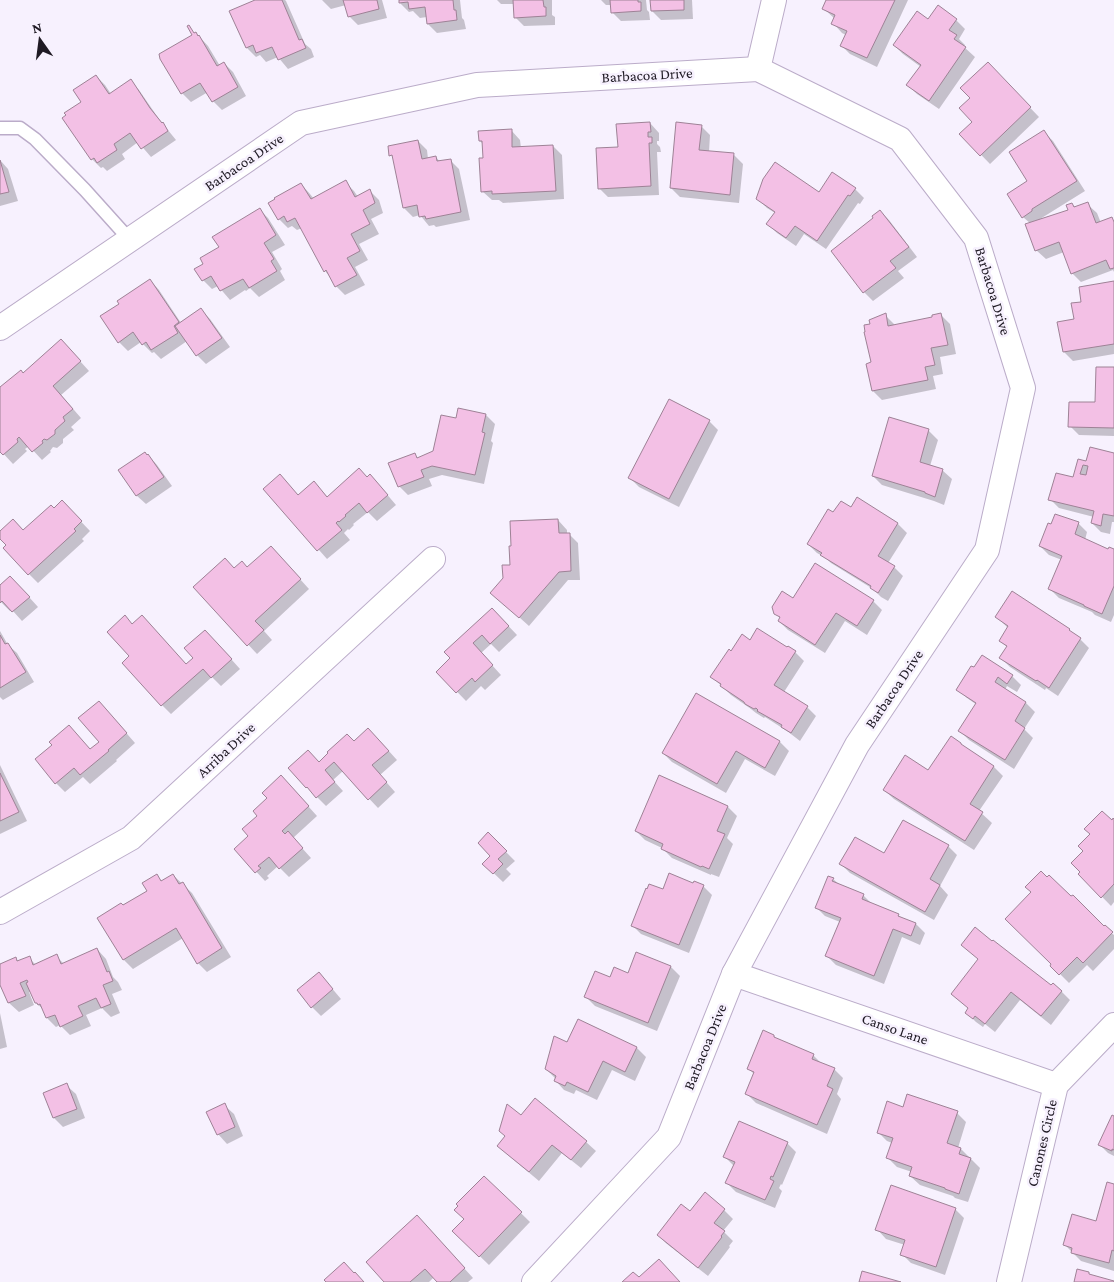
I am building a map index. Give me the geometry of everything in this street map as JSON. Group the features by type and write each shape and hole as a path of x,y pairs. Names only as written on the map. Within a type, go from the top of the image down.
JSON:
{"street":[{"path":"758,69 774,0"},
{"name":"Barbacoa Drive","path":"0,328 301,123 477,85 758,69 900,139 976,238 1023,388 987,550 856,746 734,974 669,1137 534,1282"},
{"name":"Arriba Drive","path":"0,912 131,838 432,559"},
{"name":"Canso Lane","path":"734,974 1056,1085"},
{"name":"Canones Circle","path":"1009,1282 1056,1085 1114,1025"}],"lane":[{"path":"0,128 20,128 35,139 130,240"}],"building":[{"path":"255,0 282,0 299,40 302,39 306,48 278,60 272,47 256,53 253,45 246,48 229,11"},
{"path":"343,0 377,0 379,9 348,17"},
{"path":"399,0 453,0 457,20 427,24 425,7 409,9 408,2 399,3"},
{"path":"513,0 543,0 544,7 546,7 546,16 514,18"},
{"path":"610,0 638,0 638,2 641,2 641,11 611,13"},
{"path":"650,0 684,0 684,10 651,11"},
{"path":"826,0 895,0 867,58 840,46 847,31 831,24 835,15 822,9"},
{"path":"938,5 957,19 949,30 957,35 954,39 966,47 929,101 906,85 921,65 893,45 917,11 928,19"},
{"path":"189,25 194,33 196,32 199,35 217,66 224,62 238,87 212,102 200,83 181,94 160,59 159,54 192,35 187,26"},
{"path":"988,62 1031,107 980,156 959,134 972,122 959,108 970,98 960,88"},
{"path":"96,75 109,94 131,79 168,131 141,149 130,133 114,144 117,150 97,163 94,158 91,160 62,118 66,115 64,113 81,102 73,90"},
{"path":"650,122 651,132 648,132 648,137 652,137 652,143 649,143 651,186 598,189 596,148 618,147 616,124"},
{"path":"676,122 702,125 699,150 734,153 730,195 670,188"},
{"path":"512,129 512,147 553,145 556,191 492,194 492,191 481,192 479,158 483,158 482,141 479,141 478,131"},
{"path":"1044,130 1077,181 1032,209 1022,218 1007,194 1027,181 1009,152"},
{"path":"418,140 422,159 436,156 437,161 451,159 461,212 426,219 425,216 419,217 417,205 403,208 392,155 389,156 388,146"},
{"path":"0,160 9,192 0,194"},
{"path":"775,162 819,192 832,172 856,188 850,196 848,195 817,241 795,226 786,238 766,224 775,212 756,199 763,179"},
{"path":"346,180 355,197 370,189 375,203 363,210 370,224 351,234 360,251 347,258 357,275 335,287 326,270 324,272 295,218 287,222 284,216 278,220 268,203 301,183 311,199"},
{"path":"1088,202 1096,223 1112,217 1114,222 1114,268 1110,269 1106,260 1071,274 1059,242 1035,251 1025,224 1068,210 1066,205 1072,203 1074,207"},
{"path":"260,208 276,235 264,243 274,259 271,261 277,271 249,288 243,279 220,291 211,276 202,281 194,269 203,264 200,258 219,247 212,237"},
{"path":"880,210 909,247 890,261 896,268 863,293 831,251 873,218 872,216"},
{"path":"150,279 179,322 174,326 178,333 151,350 146,342 142,345 133,332 118,343 100,316 119,304 117,301"},
{"path":"1114,281 1114,344 1063,352 1057,322 1074,319 1071,303 1081,302 1079,287"},
{"path":"201,308 222,338 196,356 175,326"},
{"path":"886,313 888,326 932,317 932,315 941,313 948,345 931,348 935,365 925,367 928,380 872,391 866,364 871,362 864,325 870,324 869,320"},
{"path":"61,339 81,361 53,386 73,409 63,417 65,421 55,430 55,434 47,440 44,439 43,443 32,452 19,437 17,439 18,442 3,455 0,452 0,387 21,370 23,373"},
{"path":"1096,367 1114,367 1114,428 1068,427 1069,402 1095,402"},
{"path":"669,399 710,420 669,499 628,478"},
{"path":"458,408 486,414 482,432 485,433 475,475 432,466 421,470 424,477 398,487 388,463 415,453 417,458 433,451 441,415 456,418"},
{"path":"889,417 929,429 920,462 943,469 935,497 925,492 872,476"},
{"path":"1090,447 1114,453 1114,516 1103,514 1101,526 1091,523 1094,511 1048,500 1056,473 1073,477 1078,459 1086,461","holes":["1083,465 1088,466 1086,475 1080,474"]},
{"path":"145,452 164,477 136,496 118,470"},
{"path":"359,468 367,477 370,474 388,495 367,513 359,503 336,523 342,530 317,551 263,489 280,474 298,495 314,481 327,497"},
{"path":"857,497 898,523 878,556 895,566 878,593 870,588 871,586 820,555 822,553 807,544 828,509 833,512 841,501 851,507"},
{"path":"62,500 82,521 74,529 76,531 28,575 3,548 6,545 0,539 0,531 13,519 23,530 51,505 54,508"},
{"path":"1055,514 1079,522 1075,534 1108,549 1109,547 1114,549 1114,586 1102,614 1048,589 1062,556 1039,546 1048,523 1051,524"},
{"path":"558,519 559,533 570,533 571,571 559,572 519,618 490,593 503,578 502,565 510,565 510,521"},
{"path":"271,546 301,579 255,621 264,630 247,646 193,587 225,558 234,568 242,561 247,567"},
{"path":"815,563 874,600 857,626 836,613 815,645 778,621 780,617 774,614 772,607 782,591 793,598"},
{"path":"10,576 30,597 12,612 2,601 0,603 0,585"},
{"path":"1012,591 1081,638 1049,688 999,658 1007,646 999,641 1008,626 995,617"},
{"path":"492,608 509,626 490,644 482,635 473,643 493,665 475,682 472,678 456,693 436,672 450,658 444,652"},
{"path":"125,615 132,624 142,615 186,664 193,658 184,648 205,630 232,659 211,678 203,669 161,706 122,663 129,656 107,632"},
{"path":"757,628 796,651 774,685 808,706 791,733 781,727 782,725 757,711 756,708 754,709 745,704 710,677 742,634 750,640"},
{"path":"0,635 5,644 8,643 26,672 0,688"},
{"path":"982,655 1013,675 1007,684 998,677 995,682 1026,702 1015,721 1025,728 1005,760 958,731 976,703 956,690 971,666 974,667"},
{"path":"696,693 780,741 765,768 736,751 717,784 662,753"},
{"path":"99,701 127,733 80,775 74,768 55,784 35,759 52,745 49,742 69,725 90,749 99,742 78,718"},
{"path":"368,728 389,751 372,765 387,782 368,800 334,762 325,770 335,782 316,798 288,768 308,750 319,762 347,734 354,741"},
{"path":"951,736 994,766 970,804 983,812 965,841 883,790 905,755 928,770"},
{"path":"0,773 19,812 0,821"},
{"path":"281,775 309,806 282,831 285,834 288,831 303,848 279,869 269,857 258,866 261,868 255,873 234,849 248,836 242,829 257,816 253,811 267,798 262,793"},
{"path":"659,775 728,806 717,831 725,834 709,869 661,849 663,844 635,831"},
{"path":"1102,811 1112,820 1114,819 1114,884 1101,898 1078,874 1080,872 1071,863 1083,851 1078,846 1090,834 1084,829"},
{"path":"903,820 949,845 930,879 940,885 925,912 839,864 855,837 884,853"},
{"path":"488,832 507,851 498,859 503,864 493,874 482,864 490,856 478,843"},
{"path":"1041,871 1047,877 1049,875 1071,896 1073,895 1104,926 1113,932 1083,963 1077,957 1059,975 1050,966 1051,964 1005,919 1031,892 1025,887"},
{"path":"669,873 693,883 694,881 704,885 679,945 631,926 646,888 649,884 663,889"},
{"path":"157,874 161,881 173,874 179,884 183,882 222,948 197,964 176,928 123,960 97,918 121,903 123,905 147,891 142,883"},
{"path":"828,876 834,878 832,881 864,894 862,899 916,923 911,936 893,929 874,976 825,956 841,918 815,908"},
{"path":"975,927 1051,985 1053,983 1062,991 1041,1016 1011,992 985,1024 975,1016 973,1019 965,1013 968,1008 951,994 978,959 961,945"},
{"path":"97,948 113,981 103,985 111,1004 101,1008 96,998 78,1006 83,1016 60,1027 55,1015 46,1018 40,1004 35,1003 26,983 28,982 27,980 20,983 26,996 8,1003 0,985 0,964 16,957 17,961 30,956 33,965 57,954 61,964"},
{"path":"636,952 671,966 648,1023 584,997 595,971 610,977 614,967 628,973"},
{"path":"319,972 333,989 311,1008 297,990"},
{"path":"578,1019 637,1047 625,1072 603,1061 588,1092 567,1082 565,1086 554,1081 556,1076 545,1069 554,1036 567,1042"},
{"path":"763,1030 774,1035 774,1037 814,1054 812,1059 835,1068 827,1086 833,1089 817,1125 745,1094 754,1072 747,1069"},
{"path":"67,1083 77,1109 53,1118 43,1093"},
{"path":"907,1094 958,1111 947,1143 961,1148 959,1154 971,1158 959,1194 909,1176 912,1167 886,1158 893,1138 877,1133 887,1101 903,1107"},
{"path":"535,1098 587,1141 571,1160 552,1145 529,1172 497,1146 505,1136 499,1131 507,1104 521,1115"},
{"path":"225,1103 235,1127 217,1135 206,1112"},
{"path":"1112,1115 1114,1116 1114,1150 1112,1149 1112,1151 1098,1145"},
{"path":"739,1121 788,1142 773,1177 771,1176 770,1179 774,1181 765,1200 725,1183 735,1162 723,1157"},
{"path":"484,1176 522,1212 479,1257 452,1231 464,1219 454,1210 458,1206 456,1204"},
{"path":"1107,1182 1114,1184 1114,1251 1112,1250 1109,1263 1071,1253 1072,1248 1063,1245 1072,1214 1096,1221"},
{"path":"891,1185 956,1208 936,1267 900,1255 905,1240 875,1230"},
{"path":"705,1192 725,1209 714,1223 725,1231 698,1268 657,1235 681,1204 690,1211"},
{"path":"417,1215 465,1268 450,1282 437,1282 425,1269 410,1282 384,1282 366,1262"},
{"path":"659,1259 680,1282 622,1282 633,1272 639,1277"},
{"path":"344,1262 364,1282 326,1282 324,1280"},
{"path":"1077,1269 1089,1272 1089,1274 1114,1282 1074,1282"},
{"path":"862,1271 901,1282 859,1282"}]}
